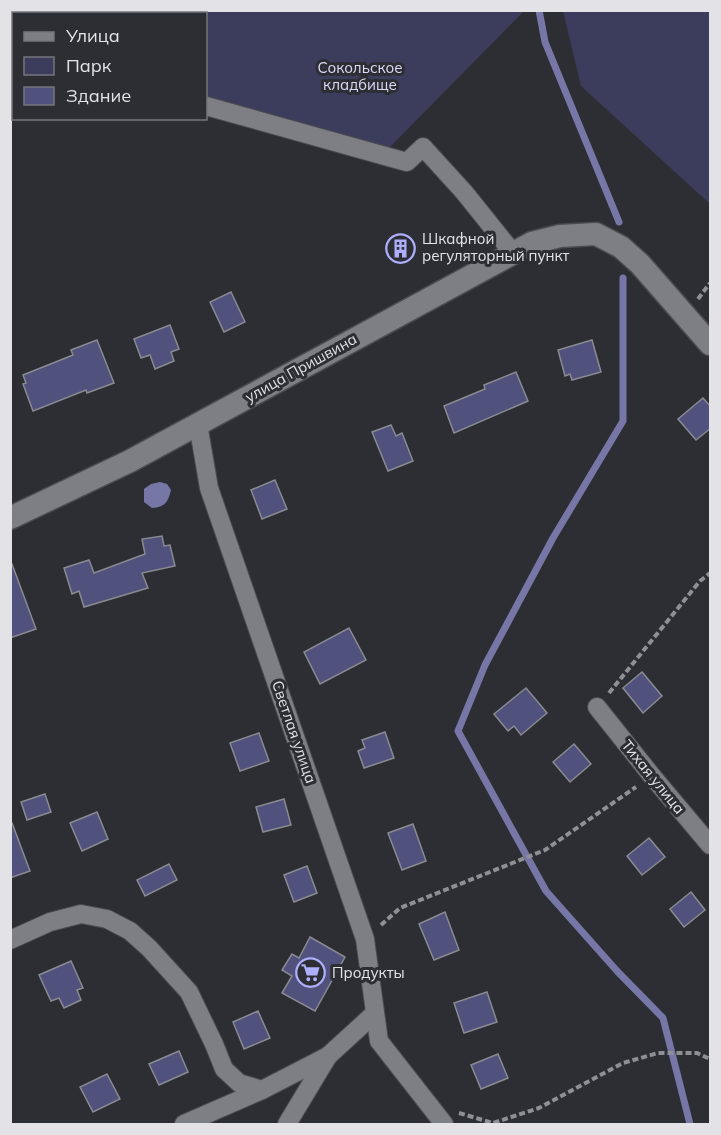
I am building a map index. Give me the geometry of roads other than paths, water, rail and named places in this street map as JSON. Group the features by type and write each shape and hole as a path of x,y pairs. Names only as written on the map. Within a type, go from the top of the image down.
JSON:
{"street":[{"path":"207,106 407,162 423,147 464,192 513,253"},
{"name":"улица Пришвина","path":"10,518 130,461 532,243 560,236 596,234 621,247 640,264 711,344"},
{"name":"Светлая улица","path":"198,424 209,488 365,939 379,1041 444,1125"},
{"name":"Тихая улица","path":"597,707 711,845"},
{"path":"10,940 50,922 81,914 107,919 130,931 149,948 189,992 224,1069 239,1083 262,1090"},
{"path":"184,1125 262,1090 328,1056 375,1013"},
{"path":"287,1125 328,1056"}],"waterway":[{"path":"539,10 545,42 619,222"},
{"path":"623,278 623,421 553,538 485,665 458,731 546,891 617,971 663,1018 690,1124"}],"place":[{"name":"Шкафной регуляторный пункт","path":"401,248"},
{"name":"Продукты","path":"311,973"}],"park label":[{"name":"Сокольское кладбище","path":"360,76"}]}
